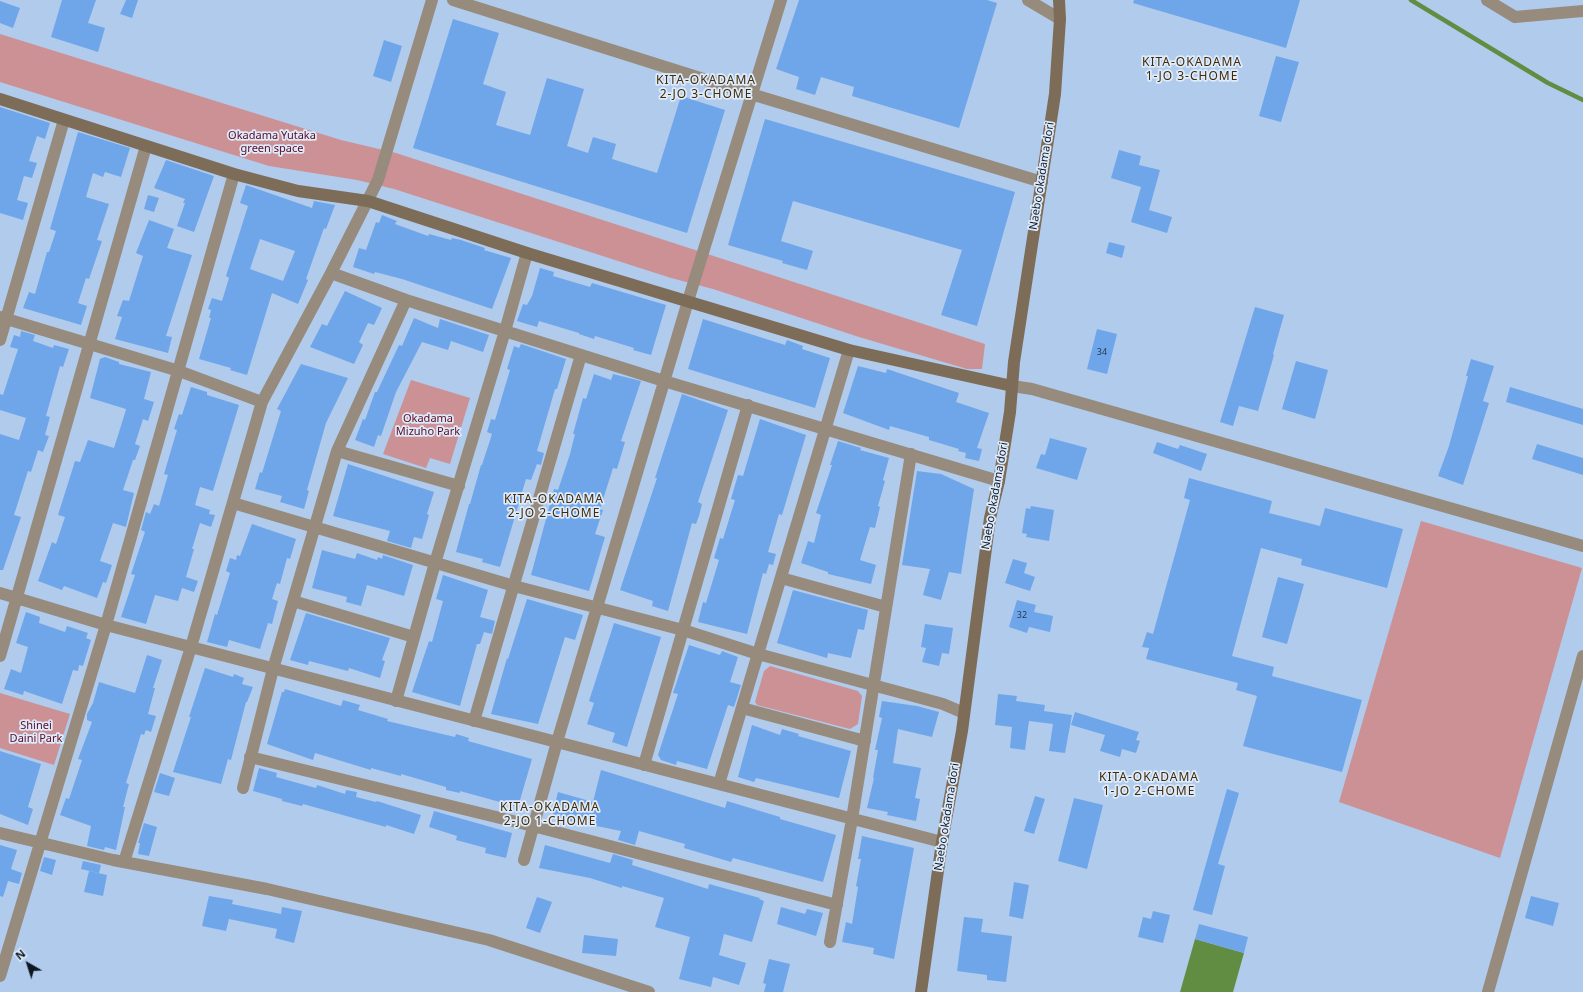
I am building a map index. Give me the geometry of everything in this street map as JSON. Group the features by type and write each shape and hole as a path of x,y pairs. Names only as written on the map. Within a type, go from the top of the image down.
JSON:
{"street":[{"path":"124,862 191,647 262,402 331,273 378,180 432,0"},
{"path":"453,0 751,94 1042,182"},
{"path":"524,860 556,742 596,608 688,301 781,0"},
{"path":"1028,0 1060,19"},
{"name":"Naebo okadama dori","path":"921,992 942,842 964,713 990,518 1010,412 1012,386 1055,94 1060,19 1059,0"},
{"path":"1487,0 1515,17 1583,11"},
{"path":"0,99 234,174 298,191 368,201 527,253 850,350 986,382 1040,391 1583,546"},
{"path":"0,340 3,318 64,120"},
{"path":"0,656 88,344 146,146"},
{"path":"0,976 106,625 234,174"},
{"path":"396,701 435,563 527,253"},
{"path":"331,273 406,300 664,381 827,428 998,481"},
{"path":"242,788 273,669 337,451 406,300"},
{"path":"3,318 179,372 262,402"},
{"path":"719,784 850,350"},
{"path":"474,721 581,355"},
{"path":"644,765 748,405"},
{"path":"337,451 459,486"},
{"path":"830,942 865,741 911,454"},
{"path":"233,503 514,586 683,630 758,654 943,704 964,713"},
{"path":"781,578 886,607"},
{"path":"0,593 106,625 942,842"},
{"path":"293,600 414,637"},
{"path":"1488,992 1583,656"},
{"path":"742,708 865,741"},
{"path":"250,757 533,826 837,905"},
{"path":"0,833 124,862 267,889 489,940 649,992"}],"green space":[{"name":"Okadama Yutaka green space","path":"0,34 341,140 396,153 985,344 982,369 967,369 859,337 713,289 671,278 394,189 357,180 269,166 0,82"},
{"name":"Okadama Mizuho Park","path":"411,380 470,398 450,464 430,458 426,468 383,454"},
{"path":"1421,521 1582,568 1500,858 1339,802"},
{"path":"770,666 858,691 862,696 858,724 850,729 757,705 755,702 764,671"},
{"name":"Shinei Daini Park","path":"0,693 70,714 54,765 0,748"}],"shaded area":[{"path":"1195,939 1244,953 1233,992 1180,992"}],"building":[{"path":"62,0 96,0 88,23 105,28 98,52 51,37"},
{"path":"126,0 138,0 132,18 120,14"},
{"path":"799,0 987,0 997,3 959,128 852,96 854,87 821,77 815,95 796,89 799,77 776,69"},
{"path":"1134,0 1300,0 1286,48 1133,3"},
{"path":"0,1 20,8 13,28 0,23"},
{"path":"453,19 499,33 483,84 506,92 496,125 530,135 547,78 584,89 567,146 588,153 593,137 616,144 612,159 657,173 681,96 725,110 687,233 413,148"},
{"path":"384,40 402,46 391,82 373,76"},
{"path":"1276,56 1299,62 1281,122 1259,116"},
{"path":"0,107 50,123 45,139 37,136 29,161 37,163 32,178 24,176 17,200 28,203 23,220 0,213"},
{"path":"765,119 1015,192 977,326 941,315 962,250 793,201 781,241 813,251 807,270 782,263 783,261 728,245"},
{"path":"78,132 130,148 121,177 105,172 103,177 93,173 86,197 109,204 97,240 102,241 89,279 86,278 78,303 87,306 81,325 23,308 29,292 35,294 47,252 49,252 56,231 50,229"},
{"path":"1119,150 1141,156 1139,165 1160,170 1149,210 1172,217 1167,233 1131,222 1141,187 1111,178"},
{"path":"166,160 214,176 194,232 177,226 185,199 154,188"},
{"path":"246,185 312,208 314,201 335,205 326,229 324,228 306,279 308,280 298,304 272,293 247,375 230,370 231,368 199,359 211,318 209,318 211,310 208,309 212,298 222,301 229,278 226,276 248,206 240,203","holes":["260,239 295,251 283,281 250,269"]},
{"path":"148,195 159,198 154,212 144,209"},
{"path":"382,215 397,221 395,224 428,236 429,234 451,240 452,238 461,240 485,248 484,250 511,258 492,309 402,279 375,272 374,274 353,267 359,248 366,250 376,222 379,223"},
{"path":"149,220 174,229 167,248 192,255 166,336 172,337 168,353 115,339 122,317 117,316 123,300 129,301 143,256 136,253"},
{"path":"1109,242 1125,246 1122,258 1106,253"},
{"path":"540,268 554,272 553,276 590,287 592,283 666,305 651,355 595,336 594,339 539,321 537,327 517,321 523,304 527,305 532,296"},
{"path":"345,291 382,308 374,325 368,323 359,342 363,345 354,364 310,347 322,324 327,326"},
{"path":"1255,307 1284,315 1258,411 1239,406 1233,426 1220,422"},
{"path":"414,318 438,328 440,319 489,335 483,352 451,341 448,350 422,342 396,392 381,436 378,435 374,447 355,440 363,419 365,420 375,392 377,392 399,345 402,346"},
{"path":"703,319 785,345 787,340 803,346 802,349 830,358 815,408 688,369"},
{"path":"1097,329 1117,334 1107,374 1087,369"},
{"path":"21,331 35,335 33,341 53,348 54,345 69,349 63,367 60,366 46,416 50,417 45,435 49,436 43,452 38,450 31,472 28,471 14,515 21,517 3,570 0,570 0,434 19,440 26,418 0,410 0,394 3,395 18,349 10,347 14,335 20,337"},
{"path":"521,344 566,359 557,389 555,389 537,451 544,453 541,465 537,464 531,480 526,479 500,567 482,562 483,559 456,552 469,504 492,434 487,432 491,419 495,420 510,370 507,369 514,346 519,348"},
{"path":"105,357 119,362 119,364 151,372 144,399 154,402 148,421 143,419 135,444 140,446 135,460 133,460 123,490 134,493 126,527 113,523 100,561 112,565 106,583 103,582 97,598 64,586 62,590 38,581 52,542 56,544 65,517 58,515 75,461 80,462 88,440 114,448 125,413 126,409 90,398 100,359"},
{"path":"1471,359 1494,366 1483,401 1489,403 1463,485 1438,476 1449,446 1468,376 1466,376"},
{"path":"1296,361 1328,370 1315,419 1282,409"},
{"path":"301,364 348,378 326,423 307,490 309,491 304,509 280,502 282,496 255,489 260,472 262,473 281,411 277,409"},
{"path":"858,366 886,373 887,369 959,393 956,402 989,413 977,448 982,449 979,461 965,458 966,453 958,451 959,449 929,440 929,437 890,426 889,430 843,413"},
{"path":"594,374 611,380 613,374 641,381 621,441 625,442 617,469 613,468 600,509 603,510 595,534 605,537 589,591 531,575 554,489 558,490 570,454 575,434 573,434 583,398 586,399"},
{"path":"191,387 207,392 207,395 239,405 213,491 200,487 195,505 210,510 209,514 215,515 211,527 200,523 192,549 194,549 186,577 198,581 194,592 182,588 178,601 155,595 146,624 121,617 135,575 131,574 145,532 141,530 146,512 150,514 154,504 159,506 168,475 164,474 177,430 174,429 179,414 182,415"},
{"path":"1510,387 1583,409 1583,425 1506,402"},
{"path":"682,394 728,410 698,502 702,504 699,516 696,524 692,523 668,611 652,606 653,601 620,590 657,478 655,478"},
{"path":"760,419 806,435 782,515 779,514 768,552 776,554 773,565 769,564 766,574 763,573 747,634 698,622 703,602 706,603 719,560 714,558 720,538 723,539 735,500 731,499 738,475 743,476"},
{"path":"1050,438 1087,448 1077,480 1036,468 1041,454 1045,455"},
{"path":"838,441 861,448 860,450 889,458 883,480 885,481 878,506 880,507 875,528 870,527 860,560 876,565 871,584 828,574 828,572 801,563 808,541 814,543 821,515 816,513 832,465 830,465"},
{"path":"1157,442 1178,449 1180,445 1207,454 1201,471 1153,453"},
{"path":"1537,444 1583,458 1583,475 1532,459"},
{"path":"348,464 434,492 427,514 429,515 422,539 414,537 411,548 387,541 390,531 333,516"},
{"path":"917,471 941,474 974,489 961,574 949,572 941,600 923,595 930,569 902,565"},
{"path":"1189,478 1272,501 1269,513 1320,526 1325,508 1403,529 1387,588 1301,565 1302,559 1261,548 1232,656 1274,667 1272,676 1362,700 1342,772 1243,746 1257,696 1236,690 1238,683 1146,659 1149,648 1142,647 1147,632 1153,634 1190,500 1184,498"},
{"path":"1031,506 1054,510 1049,541 1026,537 1027,534 1022,533 1026,508 1030,509"},
{"path":"252,524 296,539 290,559 287,558 280,584 277,583 272,599 278,601 272,624 268,623 260,649 229,640 227,647 207,642 215,614 217,615 230,573 226,571 230,558 236,560 237,555 240,556"},
{"path":"322,550 355,559 357,553 377,560 378,557 382,559 383,555 413,565 404,596 367,585 361,606 346,602 347,597 312,588"},
{"path":"1013,559 1027,563 1024,573 1035,577 1030,591 1005,583"},
{"path":"443,575 488,590 480,617 495,621 492,634 484,632 480,644 477,644 460,706 412,692 429,641 432,642 443,601 436,599"},
{"path":"1278,577 1304,584 1287,644 1262,637"},
{"path":"793,590 868,610 864,630 858,629 851,658 828,653 827,658 777,643"},
{"path":"527,599 583,615 575,640 565,637 538,724 491,714 507,658 508,659"},
{"path":"1017,600 1036,605 1034,612 1053,616 1050,632 1029,627 1027,633 1009,627"},
{"path":"26,612 40,617 39,623 65,632 67,626 88,633 86,638 91,640 83,666 79,665 78,671 73,670 62,704 24,691 23,695 4,689 11,669 21,673 28,647 16,643"},
{"path":"306,613 390,638 382,660 385,661 380,678 349,668 348,671 309,661 308,665 290,660"},
{"path":"614,623 661,637 627,747 612,742 615,733 587,724 594,703 589,701"},
{"path":"925,624 953,628 949,654 942,653 939,666 922,662 926,648 921,647"},
{"path":"689,645 720,655 722,651 738,657 730,682 741,685 734,707 728,705 707,769 677,761 676,765 661,760 658,755 678,694 673,693"},
{"path":"147,655 162,660 153,688 155,688 148,714 156,716 151,732 146,730 144,735 141,734 126,783 129,784 123,807 125,807 116,850 105,847 104,850 87,846 91,826 60,815 66,798 69,799 82,760 78,759 92,722 87,720 87,714 93,703 99,682 135,693"},
{"path":"205,668 233,677 234,674 244,678 242,684 253,687 246,702 231,760 228,759 221,784 173,772"},
{"path":"285,689 341,706 343,700 360,705 358,710 388,719 387,721 455,737 456,734 469,738 468,741 532,759 518,807 460,791 460,793 446,790 446,787 401,774 401,776 371,768 371,770 315,753 313,760 267,744 282,692 284,692"},
{"path":"998,694 1017,696 1016,701 1045,705 1044,711 1072,715 1065,753 1049,751 1053,724 1029,721 1025,750 1010,748 1012,727 995,725"},
{"path":"882,701 917,706 939,712 932,737 898,729 893,763 921,768 915,798 920,799 916,821 887,815 888,812 867,808 874,778 878,750 875,750 882,718 879,717"},
{"path":"1075,712 1139,732 1136,740 1140,741 1136,753 1122,749 1120,757 1100,751 1105,735 1071,725"},
{"path":"752,725 780,735 782,729 799,734 798,736 851,751 839,798 756,778 754,782 738,777"},
{"path":"0,751 41,764 28,807 33,809 28,825 0,814"},
{"path":"259,768 277,773 276,777 316,788 317,785 345,794 346,790 357,792 356,797 377,801 421,815 414,834 386,825 386,827 303,804 302,806 282,801 282,799 253,791"},
{"path":"601,770 725,808 727,801 780,817 780,819 836,835 823,882 733,858 731,862 684,848 685,844 639,831 635,845 618,840 621,831 552,817 558,792 593,802"},
{"path":"160,773 175,778 169,796 154,792"},
{"path":"1227,789 1239,793 1218,864 1225,866 1212,915 1193,910"},
{"path":"1035,796 1045,799 1034,834 1024,831"},
{"path":"1074,798 1103,805 1087,869 1058,861"},
{"path":"434,811 512,833 506,858 485,853 486,848 456,840 457,836 429,827"},
{"path":"144,823 157,827 149,856 138,854 140,843 138,843"},
{"path":"862,836 914,848 894,959 873,954 874,948 842,942 846,922 852,924 858,887 856,886 861,859 858,859"},
{"path":"0,845 17,850 11,869 22,873 19,884 8,881 3,897 0,896"},
{"path":"545,845 610,863 613,854 633,860 632,865 708,889 709,884 760,898 759,899 764,901 752,942 724,934 719,955 746,963 739,985 713,977 711,987 679,979 690,937 655,927 664,898 622,886 622,888 590,878 539,868"},
{"path":"44,857 56,860 52,875 40,871"},
{"path":"83,861 101,865 99,873 81,869"},
{"path":"89,871 107,875 103,896 84,892"},
{"path":"1014,882 1029,885 1023,919 1009,916"},
{"path":"209,896 233,900 232,904 281,914 282,907 302,911 294,943 275,938 277,929 229,919 226,931 202,926"},
{"path":"1531,896 1559,903 1553,926 1525,918"},
{"path":"537,897 552,902 540,933 526,928"},
{"path":"781,907 805,914 807,909 823,913 816,936 777,924"},
{"path":"1153,911 1170,915 1163,943 1138,937 1143,917 1151,919"},
{"path":"964,917 983,919 981,932 1012,936 1006,982 987,980 987,975 957,971"},
{"path":"1199,924 1248,937 1244,953 1195,939"},
{"path":"584,935 618,939 616,956 582,953"},
{"path":"769,959 790,964 783,992 764,992 766,984 763,983"}],"waterway":[{"path":"1411,0 1548,83 1583,100"}],"district":[{"name":"KITA-OKADAMA 1-JO 3-CHOME","path":"1192,70"},
{"name":"KITA-OKADAMA 2-JO 3-CHOME","path":"706,88"},
{"name":"KITA-OKADAMA 2-JO 2-CHOME","path":"554,507"},
{"name":"KITA-OKADAMA 1-JO 2-CHOME","path":"1149,785"},
{"name":"KITA-OKADAMA 2-JO 1-CHOME","path":"550,815"}]}
